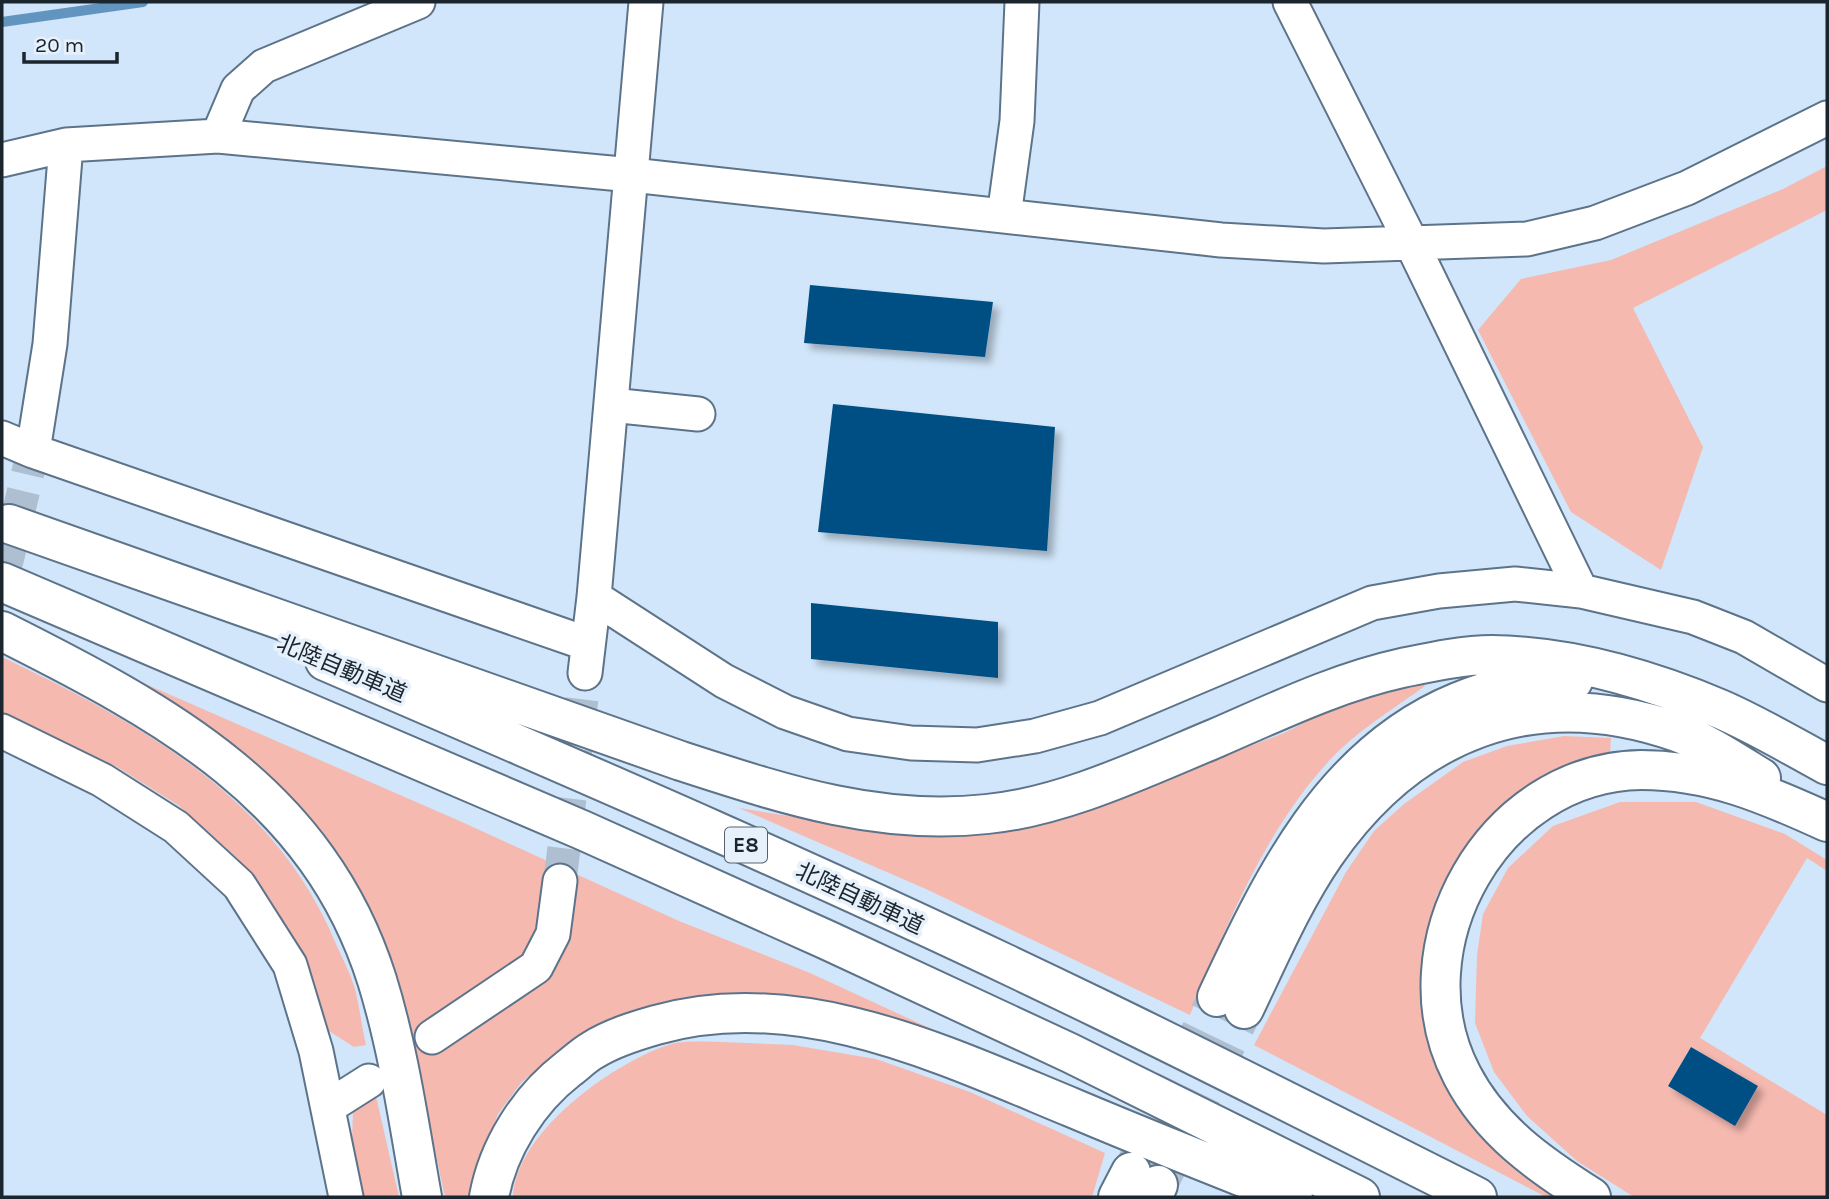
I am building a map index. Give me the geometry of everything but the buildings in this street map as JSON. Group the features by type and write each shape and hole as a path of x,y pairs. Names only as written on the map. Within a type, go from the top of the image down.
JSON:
{"highway":[{"path":"6,523 681,761 769,790 875,814 932,817 989,814 1037,804 1138,771 1351,683 1399,668 1490,655 1535,658 1582,666 1673,691 1721,709 1827,765"},
{"name":"北陸自動車道","path":"6,523 601,780 855,895 1111,1014 1477,1197"},
{"name":"E8","path":"2,582 582,830 802,929 1070,1053 1360,1197"},
{"path":"2,631 167,721 209,749 282,814 312,851 337,890 376,977 391,1029 422,1197"},
{"path":"1673,691 1623,683 1529,682 1481,693 1439,710 1403,731 1348,778 1298,841 1251,925 1231,1003 1325,855 1350,821 1377,792 1409,764 1440,745 1477,728 1513,717 1554,712 1595,713 1637,720 1679,733 1721,754 1827,822"},
{"path":"1591,1197 1551,1172 1515,1144 1486,1113 1461,1074 1447,1034 1441,993 1442,953 1451,914 1470,876 1494,841 1523,813 1559,790 1597,777 1638,770 1680,772 1722,780 1763,793 1827,822"},
{"path":"489,1197 507,1144 530,1108 558,1077 593,1049 633,1031 679,1018 772,1013 820,1020 894,1039 1017,1085 1293,1197"}],"street":[{"path":"218,136 237,89 264,66 418,2"},
{"path":"2,438 587,659 646,2"},
{"path":"1004,216 1017,121 1022,2"},
{"path":"1290,2 1412,244 1581,592"},
{"path":"2,160 66,145 218,136 632,175 1222,240 1324,246 1412,244 1527,239 1595,223 1687,188 1827,118"},
{"path":"33,451 50,344 66,145"},
{"path":"611,405 698,414"},
{"path":"594,597 724,681 785,712 848,734 911,743 977,745 1035,736 1100,718 1372,603 1438,590 1515,584 1581,592 1693,617 1744,637 1827,685"},
{"path":"2,731 102,780 176,827 239,885 290,965 316,1051 346,1197"},
{"path":"432,1037 536,967 553,934 560,881"},
{"path":"328,1107 369,1081"}],"shaded area":[{"path":"1827,166 1827,210 1633,308 1703,447 1661,570 1571,512 1478,330 1521,279 1611,260 1783,189"},
{"path":"2,657 103,709 152,738 198,770 240,806 277,846 310,892 352,980 366,1045 354,1047 329,1031 306,960 270,899 238,859 178,805 117,767 2,717"},
{"path":"102,665 462,822 679,921 810,973 949,1037 817,1006 635,1013 595,1026 560,1049 521,1083 498,1114 470,1197 445,1197 396,972 340,855 281,788 224,736"},
{"path":"1420,677 1425,686 1339,751 1305,789 1284,819 1232,915 1190,1015 926,889 739,808 874,830 1097,805 1284,733 1347,701"},
{"path":"1564,736 1611,738 1610,755 1562,771 1454,867 1437,895 1426,939 1421,989 1437,1058 1488,1138 1553,1197 1546,1197 1254,1045 1346,872 1374,831 1404,804 1463,762 1507,746"},
{"path":"1620,802 1696,802 1785,834 1827,860 1827,871 1807,858 1700,1038 1827,1115 1827,1197 1634,1197 1577,1161 1527,1116 1494,1072 1475,1023 1477,955 1483,914 1508,868 1553,826","holes":["1691,1047 1758,1086 1735,1125 1668,1086"]},
{"path":"674,1043 793,1045 876,1059 970,1092 1105,1153 1092,1197 513,1197 518,1173 531,1148 549,1125 595,1084 645,1054"},
{"path":"375,1092 399,1197 361,1197 352,1142 353,1110"}],"waterway":[{"path":"2,22 143,2"}],"tunnel":[{"path":"2,571 7,561 33,451"},
{"path":"560,881 585,673"},
{"path":"1134,1167 1217,997"},
{"path":"1161,1180 1244,1009"}]}
